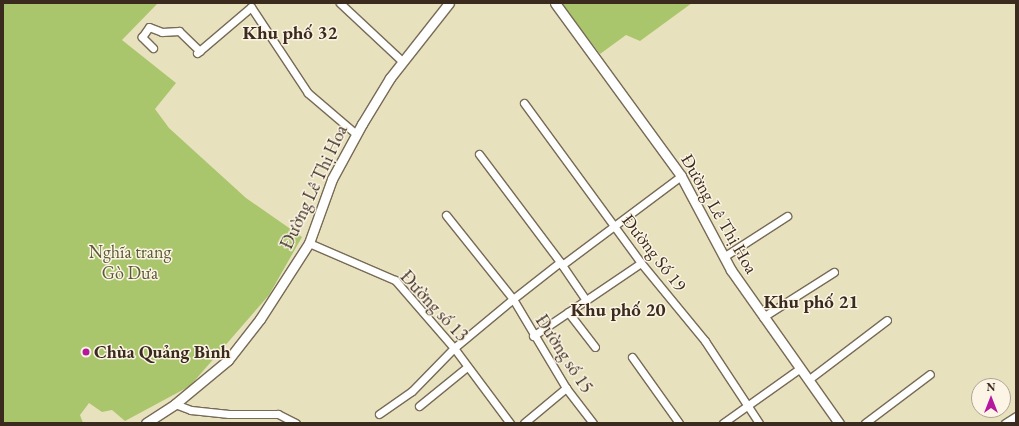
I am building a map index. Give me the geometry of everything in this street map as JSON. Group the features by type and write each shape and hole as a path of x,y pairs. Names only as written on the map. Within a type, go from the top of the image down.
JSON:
{"street":[{"path":"340,3 403,62"},
{"name":"Đường Lê Thị Hoa","path":"146,423 175,404 228,360 273,301 309,243 332,179 356,134 403,62 449,3"},
{"name":"Đường Lê Thị Hoa","path":"555,3 681,176 725,256 731,270 799,369 839,423"},
{"path":"153,48 142,37 149,27 162,32 179,31 198,52 251,7 308,93 356,134"},
{"name":"Đường Số 19","path":"524,103 641,263 705,341 759,423"},
{"path":"479,154 561,263 586,300"},
{"path":"379,414 412,391 454,348 513,299 681,176"},
{"path":"446,215 513,299"},
{"path":"725,256 787,216"},
{"name":"Đường số 13","path":"309,243 395,280 454,348 510,423"},
{"path":"533,336 641,263"},
{"path":"763,317 834,272"},
{"name":"Đường số 15","path":"513,299 533,336 566,388 593,423"},
{"path":"568,312 595,347"},
{"path":"808,380 887,320"},
{"path":"632,357 678,423"},
{"path":"419,406 467,367"},
{"path":"723,423 799,369"},
{"path":"865,423 930,374"},
{"path":"524,423 566,388"},
{"path":"175,404 191,410 229,414 278,414 296,423"},
{"path":"1005,423 1016,416"}],"green space":[{"name":"Nghĩa trang Gò Dưa","path":"3,3 158,3 122,40 176,83 155,109 169,128 246,198 302,237 269,295 190,386 125,421 112,410 102,412 89,403 80,415 83,423 3,423"},
{"path":"561,3 692,3 640,41 626,35 600,54"}],"place":[{"name":"Chùa Quảng Bình","path":"86,352"}],"district":[{"name":"Khu phố 32","path":"290,33"},
{"name":"Khu phố 21","path":"811,302"},
{"name":"Khu phố 20","path":"618,310"}]}
